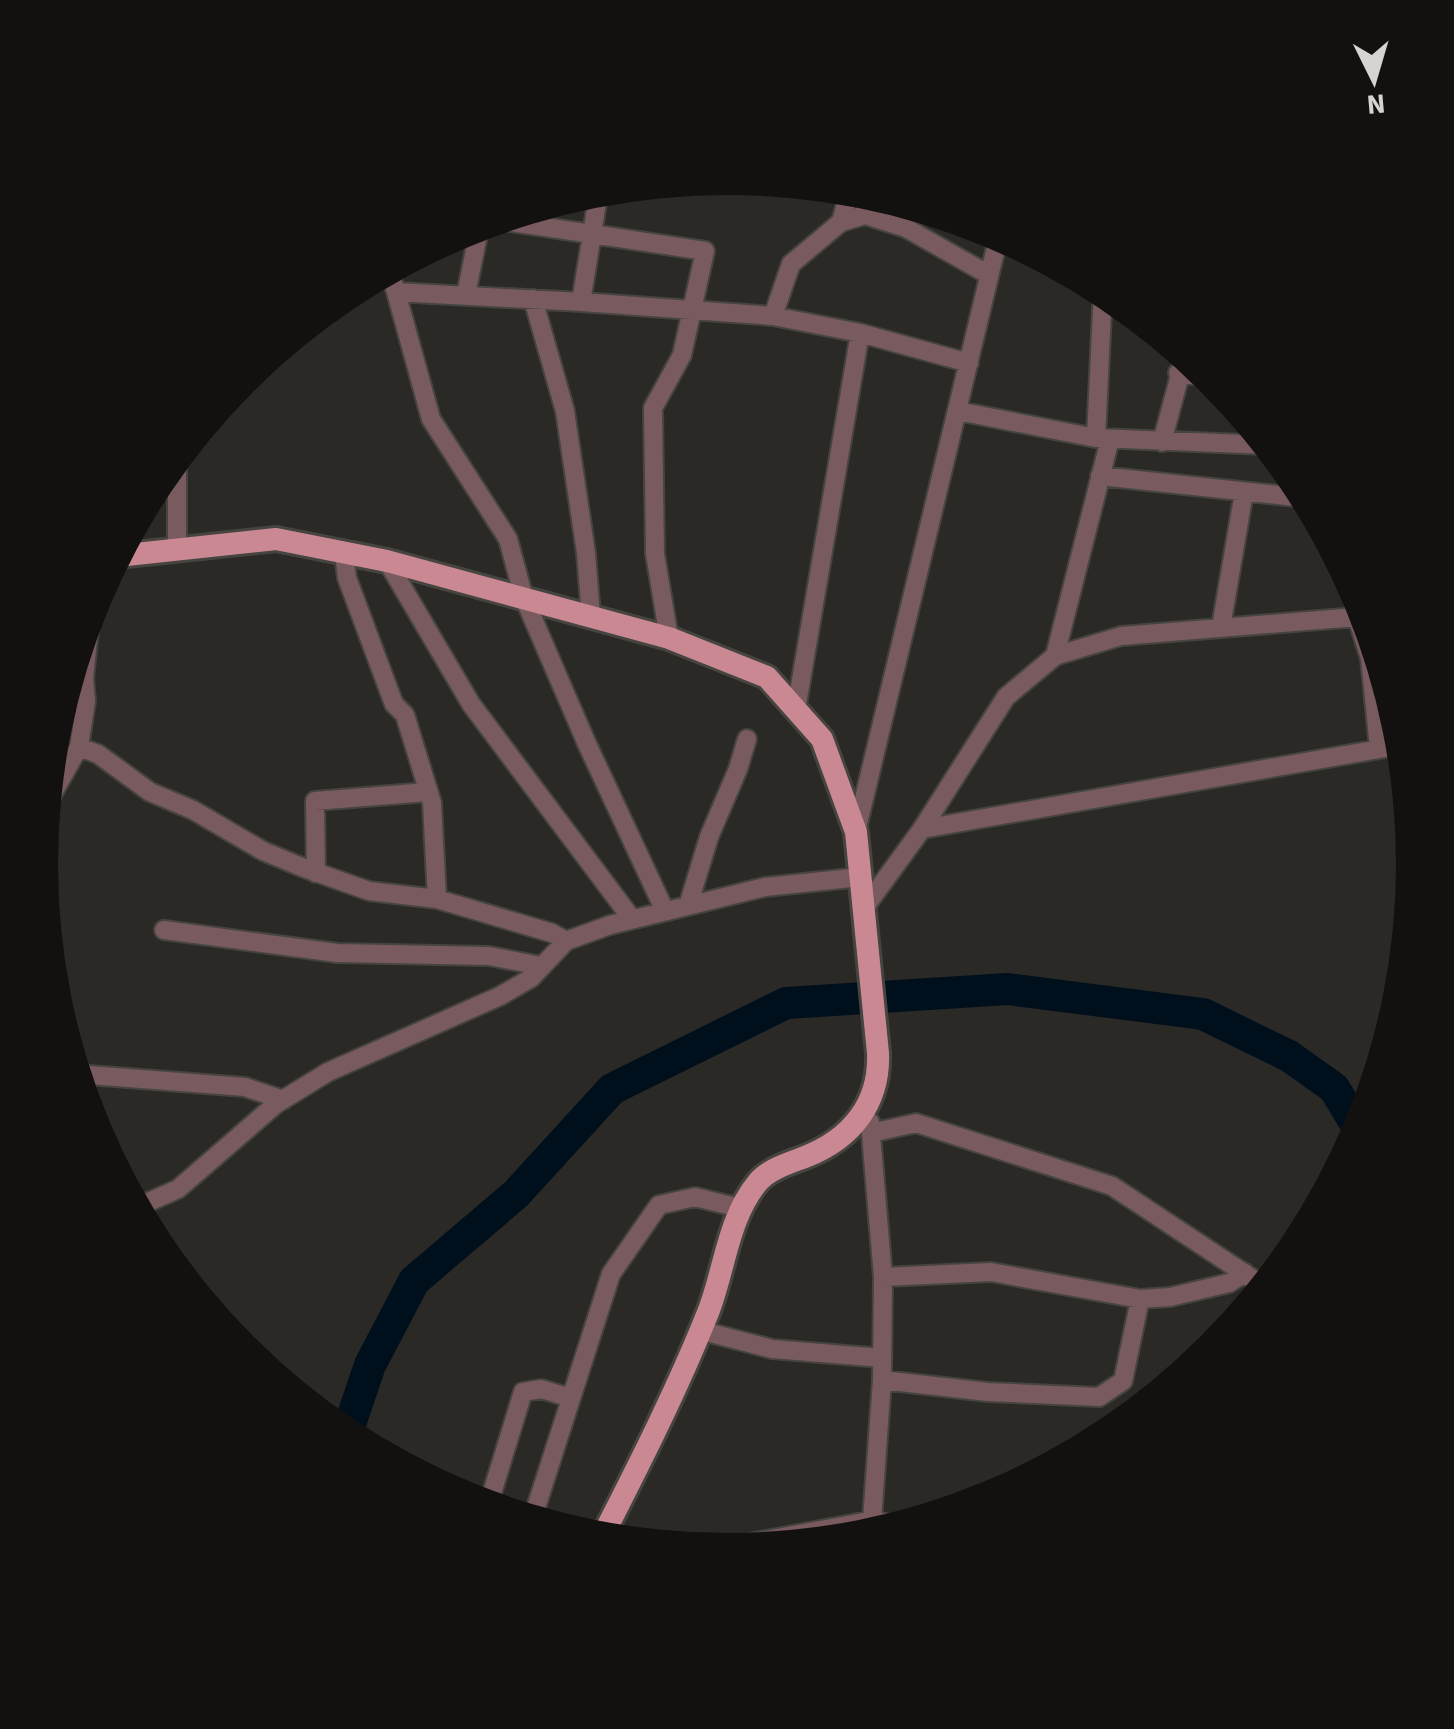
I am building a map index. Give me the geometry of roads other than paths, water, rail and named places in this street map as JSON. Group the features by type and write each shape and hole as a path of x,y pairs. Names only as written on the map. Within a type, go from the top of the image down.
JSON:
{"main road":[{"path":"134,554 276,539 387,561 668,638 767,678 822,739 856,832 878,1053 868,1106 854,1128 836,1142 760,1178 740,1208 709,1310 609,1523"}],"street":[{"path":"842,222 846,206"},
{"path":"582,302 596,208"},
{"path":"773,316 790,264 842,222 865,215 888,220 990,275"},
{"path":"531,225 706,252 682,355 653,408 655,554 668,638"},
{"path":"466,296 476,244"},
{"path":"856,832 995,251"},
{"path":"393,284 431,420 508,539 524,598 665,911"},
{"path":"396,292 773,316 860,333 969,363"},
{"path":"534,298 565,411 586,554 590,616"},
{"path":"1055,656 1100,476 1103,311"},
{"path":"796,710 860,333"},
{"path":"1162,442 1180,372"},
{"path":"958,411 1103,438 1248,444"},
{"path":"1100,476 1286,496"},
{"path":"177,483 177,550"},
{"path":"1221,627 1244,492"},
{"path":"344,554 348,578 394,704 405,715 432,803 437,900"},
{"path":"387,561 471,704 632,920"},
{"path":"865,907 922,829 1006,697 1055,656 1122,636 1221,627 1346,609"},
{"path":"63,774 79,747 86,702 81,686"},
{"path":"1373,688 1379,748"},
{"path":"688,906 708,837 747,739"},
{"path":"79,747 98,754 150,792 193,810 263,852 368,891 437,900 566,940"},
{"path":"922,829 1386,747"},
{"path":"316,872 316,801 427,792"},
{"path":"149,1202 178,1189 283,1100 328,1072 500,996 530,978 566,940 765,887 861,877"},
{"path":"164,930 337,954 489,956 542,966"},
{"path":"92,1075 245,1087 283,1100"},
{"path":"868,1106 882,1277 882,1380 874,1517"},
{"path":"870,1133 916,1123 1112,1186 1253,1279"},
{"path":"537,1506 611,1274 659,1205 695,1196 740,1208"},
{"path":"882,1277 991,1272 1140,1299 1229,1282 1244,1273"},
{"path":"882,1380 988,1392 1099,1398 1123,1381 1140,1299"},
{"path":"700,1330 772,1350 882,1358"},
{"path":"493,1491 523,1392 542,1389 571,1398"}],"waterway":[{"path":"352,1419 370,1365 414,1281 516,1194 612,1089 786,1003 1008,989 1203,1014 1289,1056 1334,1088 1349,1113"}]}
